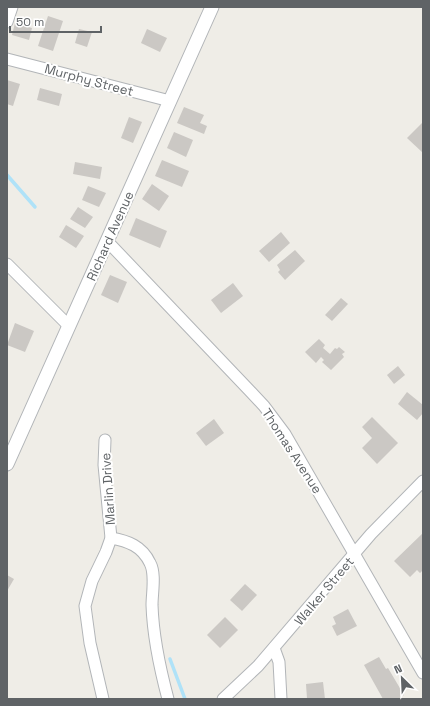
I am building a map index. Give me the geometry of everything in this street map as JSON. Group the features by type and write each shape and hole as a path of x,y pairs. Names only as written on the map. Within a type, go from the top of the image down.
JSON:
{"street":[{"path":"7,22 12,7"},
{"name":"Richard Avenue","path":"7,464 212,7"},
{"name":"Murphy Street","path":"7,59 170,101"},
{"name":"Thomas Avenue","path":"107,240 264,406 301,460 354,555 423,673"},
{"path":"7,264 69,326"},
{"name":"Marlin Drive","path":"103,699 90,643 85,606 92,581 111,538 104,465 105,440"},
{"name":"Walker Street","path":"223,699 258,666 371,534 423,481"},
{"path":"111,538 129,542 136,546 144,553 151,564 152,605 156,640 168,699"},
{"path":"274,648 279,662 281,699"}],"building":[{"path":"48,16 63,21 53,51 38,46"},
{"path":"15,23 32,28 29,40 12,35"},
{"path":"79,29 92,32 87,47 75,43"},
{"path":"147,29 167,38 160,52 141,43"},
{"path":"7,80 20,84 13,106 7,104"},
{"path":"40,88 62,94 59,106 37,100"},
{"path":"184,107 204,115 200,123 207,126 204,134 177,123"},
{"path":"129,117 142,122 133,143 121,138"},
{"path":"423,122 423,153 407,138"},
{"path":"174,132 193,140 186,157 167,148"},
{"path":"162,160 189,171 182,187 155,176"},
{"path":"75,162 102,167 100,179 73,174"},
{"path":"152,184 169,196 159,211 142,199"},
{"path":"88,186 106,193 99,207 82,200"},
{"path":"78,207 93,217 85,228 70,219"},
{"path":"136,218 167,231 160,248 129,235"},
{"path":"66,225 84,236 76,248 59,237"},
{"path":"281,232 290,243 269,262 259,251"},
{"path":"295,250 305,261 285,280 278,272 280,270 277,265"},
{"path":"110,275 127,282 118,303 101,295"},
{"path":"233,283 243,296 221,313 211,300"},
{"path":"341,298 348,304 332,321 325,315"},
{"path":"15,323 34,331 25,352 7,345"},
{"path":"319,339 325,345 323,348 330,354 335,348 337,349 339,347 345,352 342,354 344,357 331,370 322,362 324,360 321,357 316,363 305,352"},
{"path":"398,366 405,375 394,384 387,375"},
{"path":"407,392 423,405 423,413 417,420 398,404"},
{"path":"372,417 398,443 377,464 362,448 372,438 362,427"},
{"path":"214,419 224,433 206,446 196,433"},
{"path":"423,533 423,570 420,573 417,570 410,577 394,561"},
{"path":"7,575 14,579 7,591"},
{"path":"245,584 257,595 242,611 230,600"},
{"path":"348,609 357,626 337,636 332,626 336,624 333,617"},
{"path":"225,617 238,630 220,648 207,635"},
{"path":"379,657 386,669 388,668 404,695 398,699 383,699 364,665"},
{"path":"323,682 325,699 307,699 306,684"}],"waterway":[{"path":"7,175 35,207"},
{"path":"170,659 185,699"}]}
